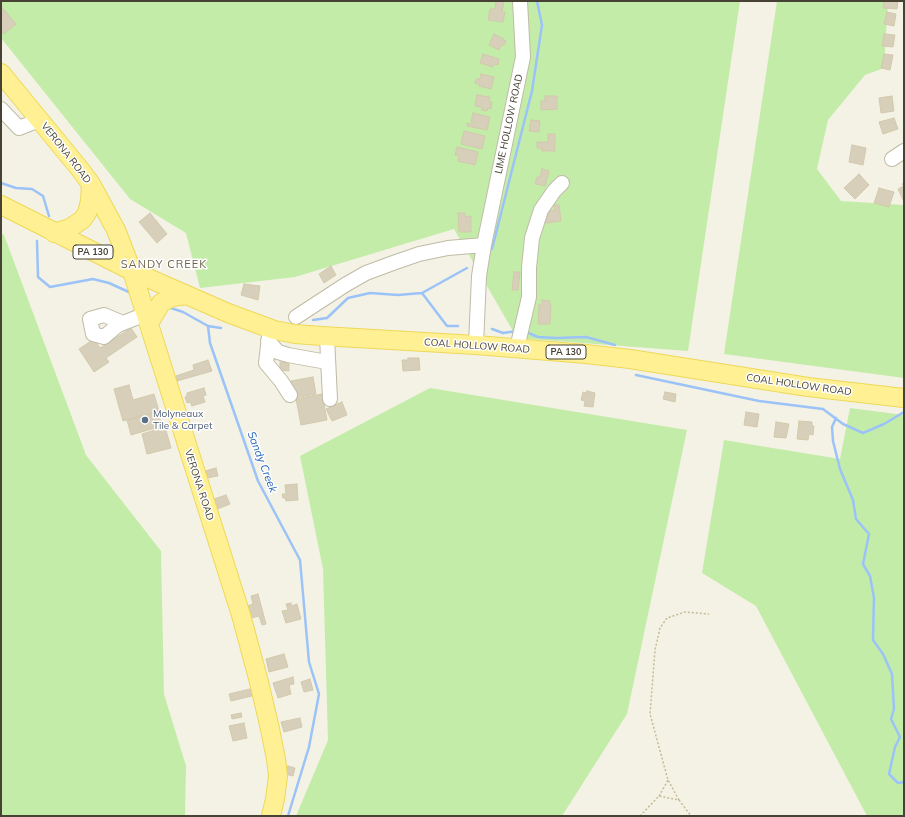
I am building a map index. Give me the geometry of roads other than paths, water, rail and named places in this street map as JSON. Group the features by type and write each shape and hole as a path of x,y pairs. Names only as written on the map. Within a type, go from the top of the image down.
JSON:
{"main road":[{"name":"VERONA ROAD","path":"1,73 91,184 116,230 132,271 150,306 259,682 270,729 278,776 271,816"},
{"path":"54,233 70,228 82,220 87,213 90,201 91,184"},
{"name":"PA 130","path":"1,205 132,271"},
{"name":"COAL HOLLOW ROAD","path":"132,271 228,313 269,335 295,334 476,345 520,338 586,354 630,359 808,387 904,398"},
{"path":"150,306 172,297 187,296"}],"street":[{"name":"LIME HOLLOW ROAD","path":"476,345 479,276 484,245 523,57 520,1"},
{"path":"1,109 18,128 40,120"},
{"path":"892,159 904,151"},
{"path":"520,338 529,296 532,238 540,210 562,183"},
{"path":"296,317 345,285 366,273 386,265 419,254 448,248 484,245"},
{"path":"123,323 150,306"},
{"path":"269,335 278,352 327,362"},
{"path":"269,335 266,363 290,395"},
{"path":"327,336 327,362 330,399"}],"waterway":[{"path":"492,249 532,91 542,25 537,1"},
{"name":"Sandy Creek","path":"1,183 16,188 32,189 43,196 49,216"},
{"name":"Sandy Creek","path":"37,241 38,277 50,287 93,279 109,283 131,293"},
{"path":"313,320 327,318 348,298 370,293 398,295 422,293 467,268"},
{"path":"422,293 447,326 458,326"},
{"name":"Sandy Creek","path":"168,307 183,312 208,326 210,343 258,481 300,560 309,662 319,694 309,747 288,816"},
{"path":"208,326 221,328"},
{"path":"492,329 503,333 517,331"},
{"path":"526,332 538,337 586,337 615,345"},
{"path":"636,375 759,401 823,409 843,424 863,433 884,424 904,412"},
{"path":"836,418 832,427 833,441 840,469 853,500 856,519 869,534 863,564 870,576 874,598 873,640 883,654 892,674 894,709 891,719 900,737 895,747 889,774 898,783 904,782"}],"place":[{"name":"Molyneaux Tile & Carpet","path":"145,420"}],"district":[{"name":"SANDY CREEK","path":"164,265"}]}
